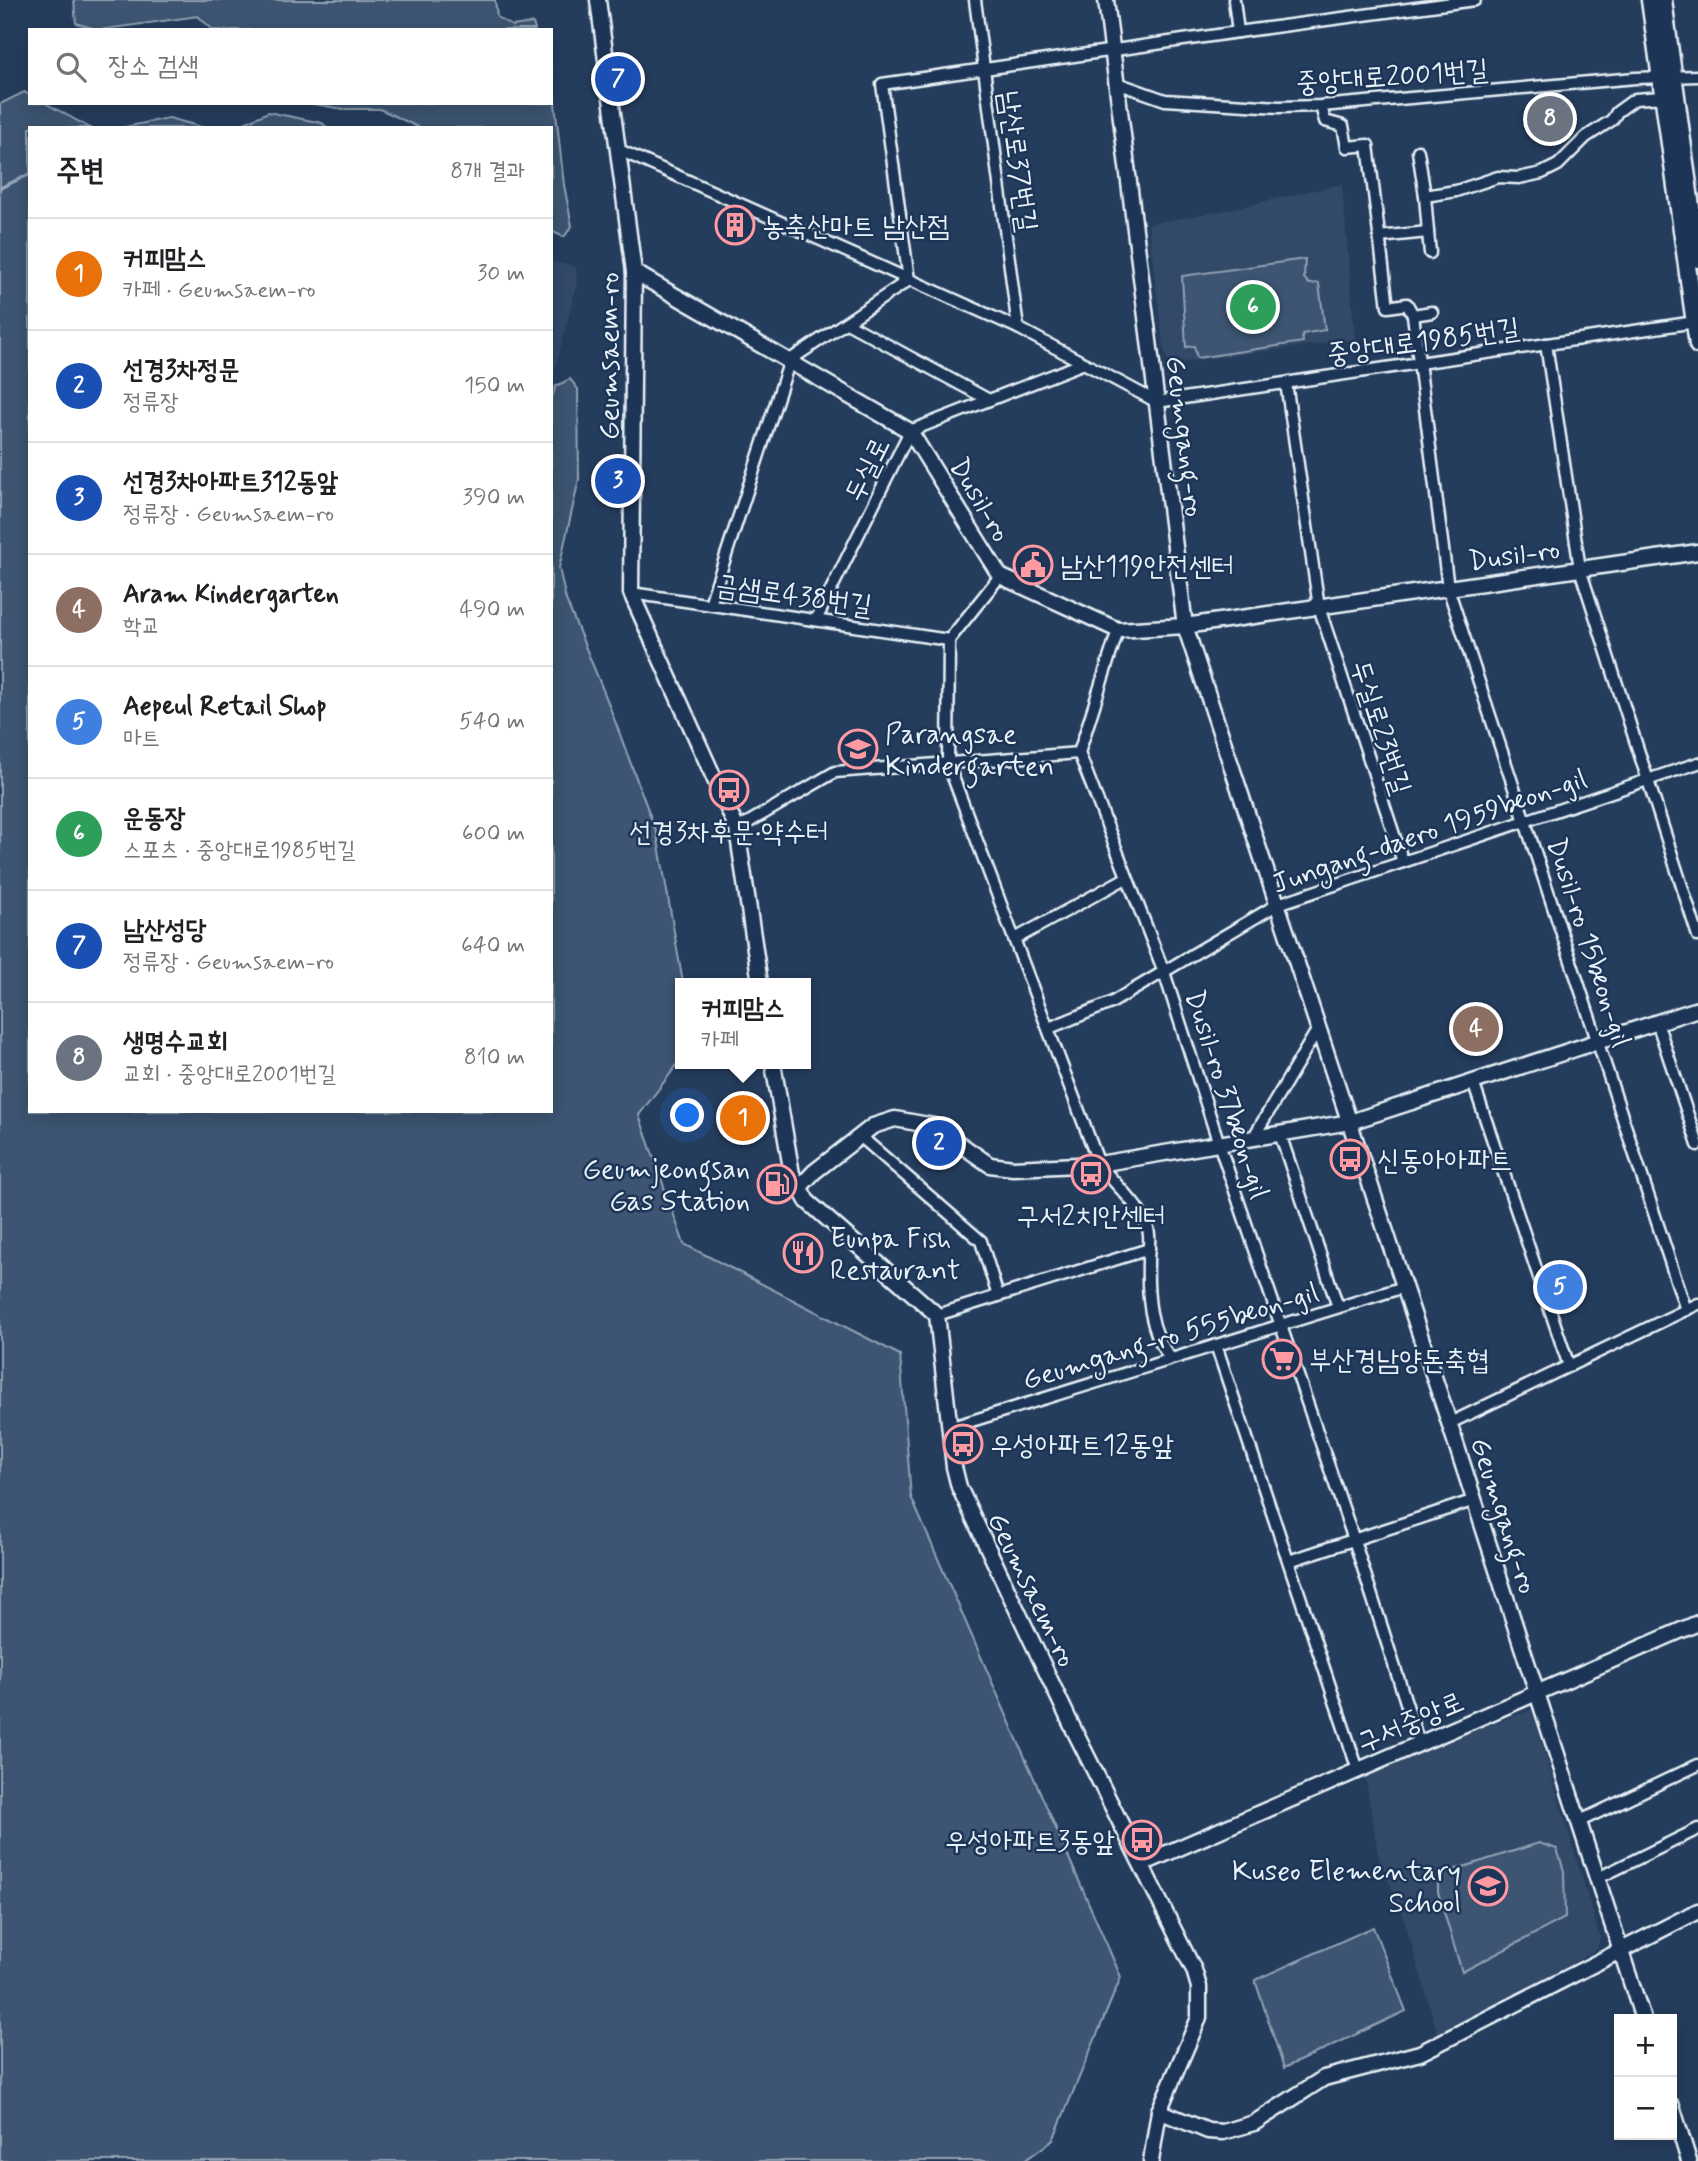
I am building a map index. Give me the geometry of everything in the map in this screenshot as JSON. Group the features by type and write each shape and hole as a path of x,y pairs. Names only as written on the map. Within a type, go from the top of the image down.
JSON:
{"main road":[{"path":"1650,0 1667,78 1698,259"},
{"path":"1663,0 1667,78 1663,97 1698,345"}],"street":[{"name":"Geumsaem-ro","path":"598,0 634,272 631,593 737,829 759,978"},
{"name":"남산로37번길","path":"975,0 1018,328"},
{"name":"Geumgang-ro","path":"1106,0 1185,626 1450,1423 1641,2014"},
{"path":"1234,0 1238,32"},
{"path":"909,280 882,84 1475,0"},
{"name":"중앙대로2001번길","path":"1117,83 1165,100 1279,107 1321,106 1698,76"},
{"path":"1424,196 1456,191 1498,177 1519,178 1542,173 1558,165 1586,137 1612,120 1617,112 1635,99 1663,97"},
{"path":"1321,106 1325,121 1343,126 1347,146 1368,145 1388,307 1407,304 1413,315 1432,312"},
{"path":"617,149 1018,328 1157,402"},
{"path":"1418,151 1430,253"},
{"path":"1379,237 1428,232"},
{"name":"Dusil-ro","path":"634,272 910,431 1000,576 1118,630 1185,626 1698,552"},
{"path":"710,604 790,360 909,280"},
{"name":"Dusil-ro 15beon-gil","path":"1413,315 1448,588 1686,1310"},
{"name":"중앙대로1985번길","path":"1157,402 1695,322"},
{"path":"847,323 989,400"},
{"path":"1546,344 1580,569 1698,936"},
{"name":"두실로","path":"816,620 910,431 1084,363"},
{"name":"두실로23번길","path":"1286,383 1319,607 1403,862"},
{"path":"1000,576 949,639 948,764 1099,1164 1147,1226 1147,1296 1161,1345 1171,1359"},
{"name":"금샘로438번길","path":"631,593 949,639"},
{"path":"737,829 835,772 1079,753 1118,630"},
{"name":"Dusil-ro 37beon-gil","path":"1079,753 1164,972 1419,1743"},
{"name":"Jungang-daero 1959beon-gil","path":"1049,1028 1111,1003 1278,904 1698,763"},
{"path":"1015,939 1126,878"},
{"path":"798,1189 814,1171 873,1126 895,1119 934,1126 990,1165 1013,1168 1099,1164 1350,1122 1698,1009"},
{"path":"1657,1023 1698,1144"},
{"path":"1253,1138 1319,1027"},
{"path":"774,1069 792,1174 798,1189 807,1200 937,1315 1149,1249"},
{"path":"1473,1082 1569,1366"},
{"path":"1280,1134 1338,1307"},
{"path":"860,1136 981,1241 998,1296"},
{"name":"Geumgang-ro 555beon-gil","path":"949,1428 1404,1287"},
{"path":"1450,1423 1698,1304"},
{"name":"Geumsaem-ro","path":"937,1315 954,1467 966,1504 1070,1722 1194,1970 1200,2003 1199,2018 1158,2111 1151,2161"},
{"path":"1216,1345 1358,1770"},
{"path":"1289,1561 1475,1500"},
{"name":"구서중앙로","path":"1142,1864 1698,1623"},
{"path":"1578,1822 1697,1767"},
{"path":"1596,1879 1698,1829"},
{"path":"1158,2111 1208,2132 1223,2132 1254,2123 1324,2078 1420,2053 1698,1911"},
{"path":"1677,2122 1689,2161"}],"shaded area":[{"path":"74,0 495,0 497,17 512,26 533,23 534,28 211,28 198,16 113,28 92,28 76,23"},
{"path":"553,85 564,185 572,226 564,237 553,232 553,126 416,126 380,109 343,109 320,105 553,105"},
{"path":"24,92 28,94 28,105 49,105 86,126 28,126 28,1113 553,1113 553,394 556,386 570,379 578,389 579,479 559,568 566,600 606,697 657,834 682,978 675,978 675,1068 639,1115 684,1244 900,1355 911,1497 1121,1977 1053,2140 1024,2161 0,2161 0,104"},
{"path":"268,112 326,126 238,126"},
{"path":"169,118 198,126 130,126"},
{"path":"1342,184 1355,339 1169,364 1164,350 1148,224"},
{"path":"1305,259 1304,278 1309,284 1319,283 1325,330 1302,334 1303,342 1197,358 1194,346 1186,347 1182,276"},
{"path":"553,261 576,267 577,283 553,378"},
{"name":"Kuseo Elementary School","path":"1532,1710 1600,1937 1597,1949 1439,2038 1402,1912 1379,1859 1365,1775 1475,1729"},
{"path":"1539,1843 1557,1849 1564,1871 1565,1918 1462,1972 1438,1892 1438,1875"},
{"path":"1373,1927 1406,2011 1284,2068 1255,1980"}],"waterway":[{"path":"0,188 28,175"}],"place":[{"name":"남산성당","path":"618,79"},
{"name":"생명수교회","path":"1550,119"},
{"name":"농축산마트 남산점","path":"735,225"},
{"name":"운동장","path":"1253,307"},
{"name":"선경3차아파트312동앞","path":"618,481"},
{"name":"남산119안전센터","path":"1033,565"},
{"name":"Parangsae Kindergarten","path":"858,749"},
{"name":"선경3차후문·약수터","path":"729,790"},
{"name":"Aram Kindergarten","path":"1476,1029"},
{"name":"커피맘스","path":"743,1118"},
{"name":"선경3차정문","path":"939,1143"},
{"name":"신동아아파트","path":"1350,1159"},
{"name":"구서2치안센터","path":"1091,1174"},
{"name":"Geumjeongsan Gas Station","path":"777,1184"},
{"name":"Eunpa Fish Restaurant","path":"803,1253"},
{"name":"Aepeul Retail Shop","path":"1560,1287"},
{"name":"부산경남양돈축협","path":"1282,1359"},
{"name":"우성아파트12동앞","path":"963,1444"},
{"name":"우성아파트3동앞","path":"1142,1840"},
{"name":"Kuseo Elementary School","path":"1488,1886"}]}
